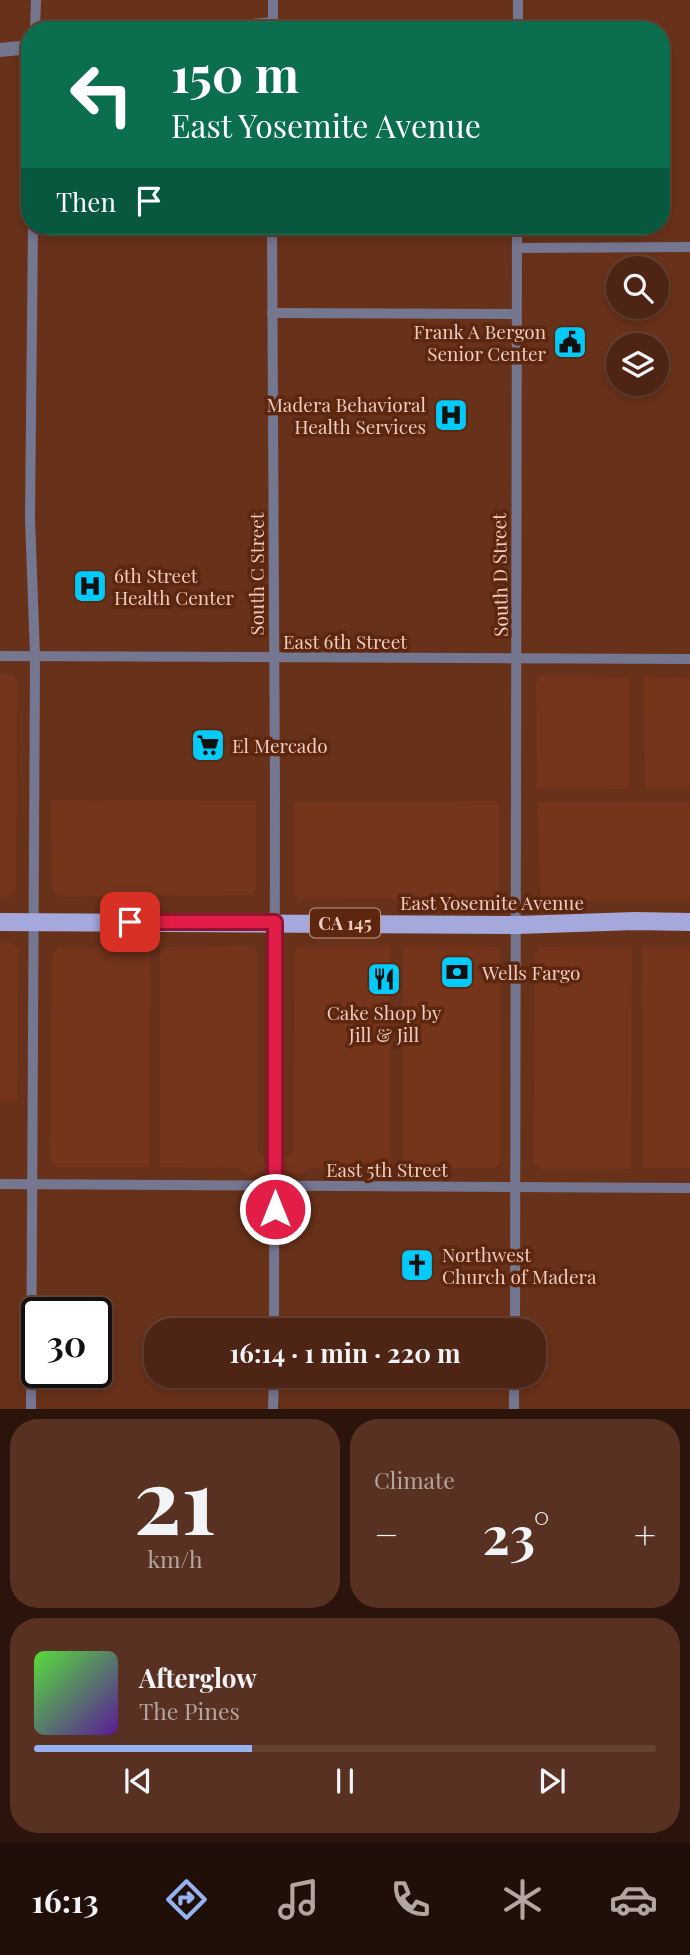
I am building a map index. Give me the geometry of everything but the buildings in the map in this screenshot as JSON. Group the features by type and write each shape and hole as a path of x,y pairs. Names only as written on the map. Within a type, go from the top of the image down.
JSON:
{"main road":[{"name":"East Yosemite Avenue","path":"0,922 517,925 690,922"}],"street":[{"path":"35,21 36,0"},
{"path":"273,0 273,21"},
{"path":"518,0 518,21"},
{"path":"0,50 21,48"},
{"path":"31,1409 35,656 30,517 33,235"},
{"name":"South C Street","path":"272,235 274,1318"},
{"name":"South D Street","path":"514,1318 517,235"},
{"path":"517,248 690,247"},
{"path":"272,313 516,314"},
{"name":"East 6th Street","path":"0,656 690,659"},
{"name":"East 5th Street","path":"0,1184 690,1188"},
{"path":"273,1409 274,1388"},
{"path":"514,1388 514,1409"}],"shaded area":[{"path":"0,674 11,674 17,679 16,889 10,897 0,897"},
{"path":"541,675 629,678 629,789 537,788 536,684"},
{"path":"644,677 690,678 690,789 645,789"},
{"path":"51,800 256,801 256,891 251,895 59,897 52,889"},
{"path":"499,801 499,893 494,898 300,899 294,895 294,802"},
{"path":"537,802 690,802 690,900 541,900"},
{"path":"0,943 12,943 18,949 17,1101 0,1101"},
{"path":"252,946 257,951 257,1150 264,1158 264,1168 257,1175 246,1175 239,1168 160,1167 160,947"},
{"path":"150,947 149,1167 57,1167 50,1161 52,955 58,948"},
{"path":"299,947 390,947 390,1168 310,1168 302,1174 293,1175 286,1169 286,1159 293,1152 294,953"},
{"path":"403,947 494,947 500,950 500,1163 495,1168 403,1169"},
{"path":"541,947 632,948 631,1169 542,1169 533,1162 535,954"},
{"path":"642,947 690,947 690,1168 643,1168"}],"place":[{"name":"Frank A Bergon Senior Center","path":"570,342"},
{"name":"Madera Behavioral Health Services","path":"451,415"},
{"name":"6th Street Health Center","path":"90,586"},
{"name":"El Mercado","path":"208,745"},
{"name":"Wells Fargo","path":"457,972"},
{"name":"Cake Shop by Jill & Jill","path":"384,979"},
{"name":"Northwest Church of Madera","path":"417,1265"}],"route":[{"path":"130,922 275,922 275,1209"}]}
